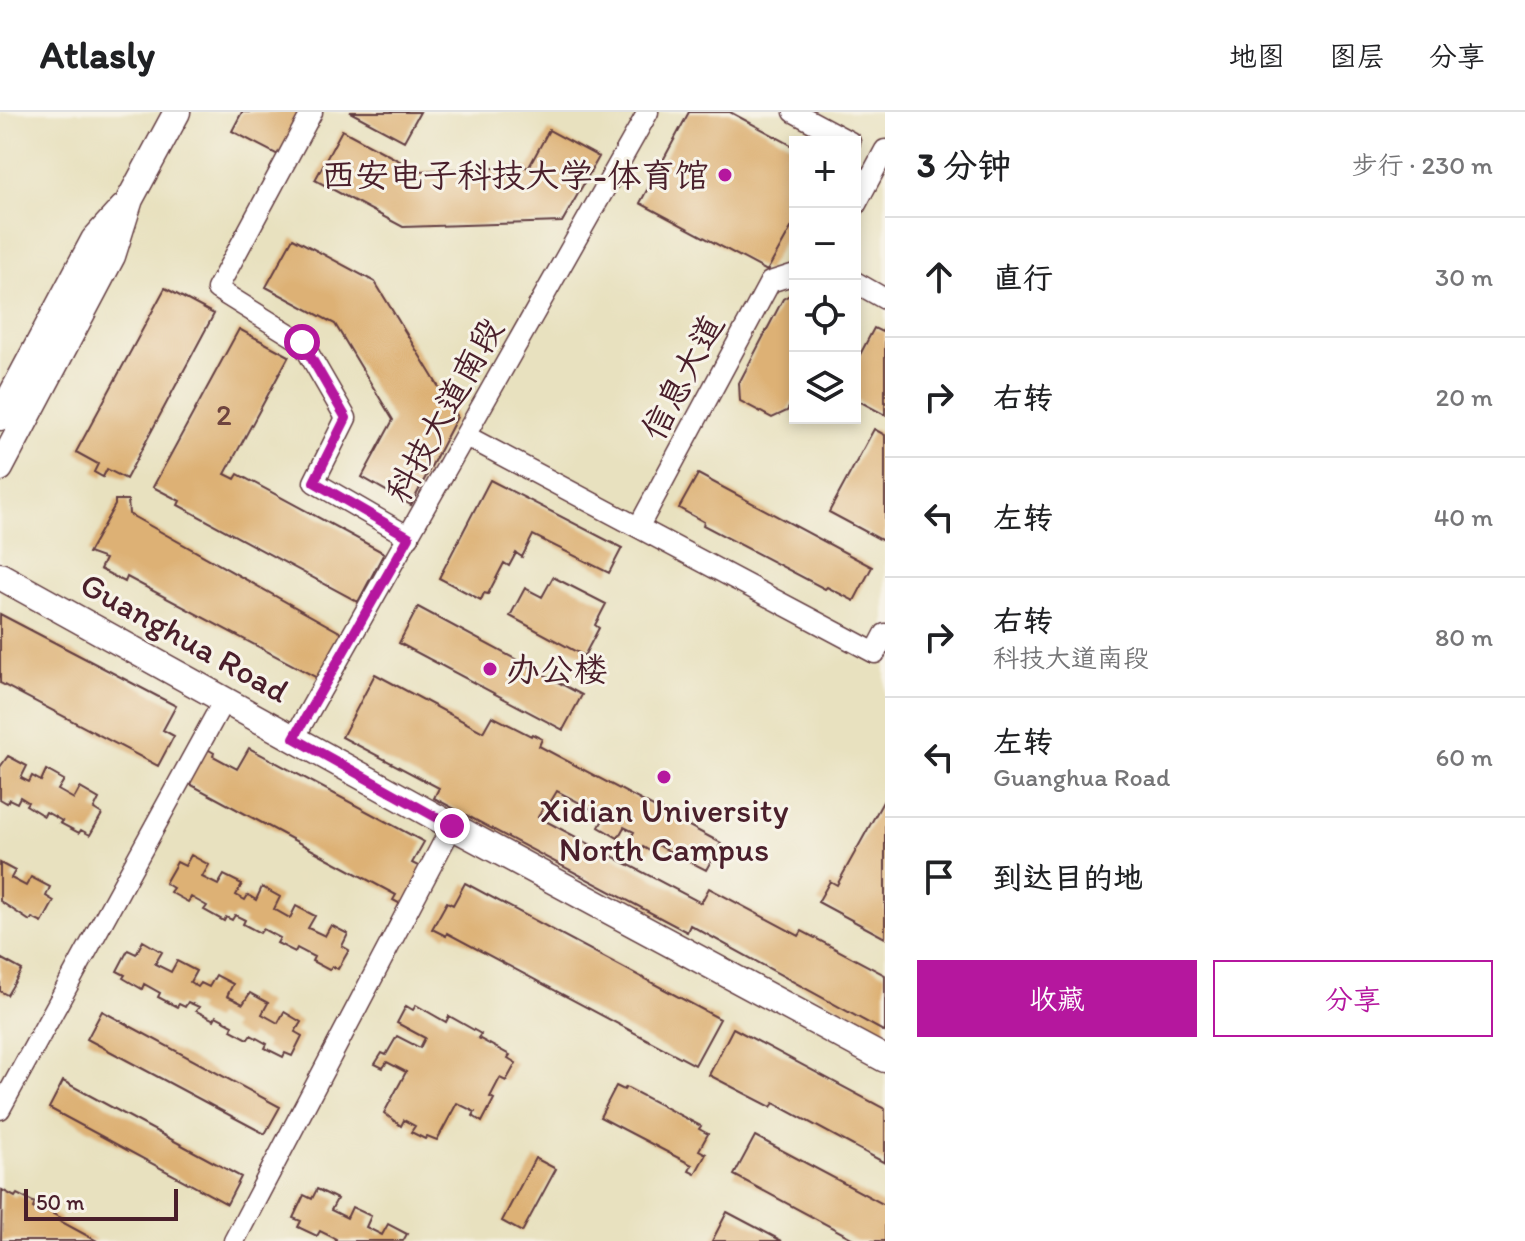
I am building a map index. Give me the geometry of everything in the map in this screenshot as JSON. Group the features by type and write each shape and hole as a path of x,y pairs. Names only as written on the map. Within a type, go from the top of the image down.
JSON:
{"street":[{"path":"0,468 112,256 130,199 177,112"},
{"path":"312,112 217,289 302,342 346,418 314,482 409,537"},
{"name":"科技大道南段","path":"294,738 648,112"},
{"path":"794,112 840,136"},
{"path":"861,146 883,154 861,195"},
{"path":"0,417 94,240 130,199"},
{"name":"信息大道","path":"639,526 770,282 789,276"},
{"path":"861,285 885,299"},
{"path":"466,436 875,653 885,634"},
{"name":"Guanghua Road","path":"0,576 452,826 885,1059"},
{"path":"0,1109 224,700"},
{"path":"234,1241 452,826"}],"building":[{"path":"242,112 307,112 282,157 232,131"},
{"path":"350,112 420,112 404,141"},
{"name":"西安电子科技大学-体育馆","path":"689,112 730,112 789,144 789,232 767,271 640,203"},
{"path":"342,130 418,171 529,167 549,130 599,157 562,222 403,227 315,180"},
{"path":"293,238 375,282 457,417 411,505 362,477 393,420 335,324 266,287"},
{"path":"165,288 214,314 126,479 107,469 103,477 94,472 98,464 76,452"},
{"path":"789,296 789,408 772,418 740,401 739,383 783,299"},
{"path":"885,327 885,415 861,402 861,353 874,328 882,332"},
{"path":"239,329 289,356 225,474 235,479 238,474 384,553 358,602 178,505 180,501 153,487"},
{"path":"874,429 885,435 885,542 829,512"},
{"path":"698,474 872,567 854,601 703,525 704,522 679,508"},
{"path":"490,480 622,548 609,573 533,535 522,557 516,553 509,566 504,563 488,594 484,593 481,600 439,578"},
{"path":"115,500 128,500 129,514 343,634 319,679 127,577 125,582 100,569 105,559 88,553"},
{"name":"办公楼","path":"553,577 606,604 595,625 599,628 584,656 510,616 525,588 542,597"},
{"name":"办公楼","path":"418,607 582,695 563,730 399,643"},
{"path":"0,614 176,706 163,730 174,736 158,766 0,683"},
{"path":"375,674 483,732 492,716 532,734 542,739 539,746 721,843 706,870 654,843 650,851 643,847 641,851 628,843 634,832 624,827 618,838 599,827 605,816 557,791 538,817 701,903 709,888 799,936 802,931 885,975 885,1032 690,925 687,932 434,798 439,788 342,737"},
{"path":"202,746 237,769 249,748 424,842 412,863 428,871 408,908 393,900 396,895 186,782"},
{"path":"8,756 27,766 21,778 29,782 32,776 41,781 46,770 64,780 58,790 74,799 80,788 99,799 94,809 102,814 90,835 81,830 79,833 46,812 44,816 26,805 28,802 20,797 17,803 0,799 0,767"},
{"path":"885,798 885,938 818,902 830,881 837,885"},
{"path":"191,855 209,865 202,877 218,885 224,875 242,884 236,895 245,900 248,895 256,900 262,887 280,897 274,909 290,918 296,906 315,916 308,928 325,936 331,925 348,934 342,946 349,950 338,969 332,966 329,970 297,948 295,952 277,943 280,938 263,929 260,933 243,924 245,920 235,915 232,920 226,917 224,921 204,910 207,906 191,897 188,902 170,892 173,888 165,883 177,862 185,866"},
{"path":"0,863 15,871 11,878 26,886 31,877 50,887 46,896 54,901 42,923 32,918 30,921 0,901"},
{"path":"465,883 720,1019 695,1065 447,933 446,936 432,929 447,902 453,905"},
{"path":"143,941 162,952 155,964 171,972 177,961 196,971 190,982 198,987 201,983 209,987 216,975 233,984 227,996 243,1004 250,993 268,1003 262,1014 278,1023 284,1012 301,1022 295,1032 302,1036 292,1056 285,1053 283,1057 265,1048 267,1044 251,1035 248,1039 231,1030 233,1025 216,1016 214,1020 196,1011 199,1007 188,1002 185,1007 179,1004 177,1007 158,997 160,993 144,984 142,989 123,978 125,975 117,971 128,950 136,954"},
{"path":"0,958 22,970 7,995 0,991"},
{"path":"416,1005 446,1022 449,1016 481,1034 478,1038 510,1055 508,1058 516,1063 506,1081 500,1078 482,1122 473,1116 475,1112 457,1103 437,1140 427,1136 425,1139 411,1132 415,1126 404,1120 401,1126 384,1113 406,1072 387,1062 383,1068 375,1064 382,1053 386,1055 397,1036 420,1048 425,1038 397,1023 406,1006 413,1010"},
{"path":"102,1011 280,1107 265,1134 87,1039"},
{"path":"733,1028 885,1109 885,1163 774,1103 771,1107 709,1075"},
{"path":"63,1081 241,1177 227,1204 49,1108"},
{"path":"616,1086 624,1090 626,1087 701,1126 699,1129 708,1134 699,1150 706,1154 695,1174 689,1171 692,1165 600,1117"},
{"path":"755,1136 885,1205 885,1241 857,1241 734,1175"},
{"path":"535,1158 556,1169 522,1232 502,1221"},
{"path":"317,1189 337,1199 331,1210 347,1218 352,1207 371,1216 366,1227 382,1235 388,1224 407,1234 403,1241 335,1241 320,1231 317,1236 298,1227 301,1221 293,1218 304,1195 312,1199"},
{"path":"2,1190 35,1203 33,1208 40,1212 42,1208 97,1241 1,1241"},
{"path":"727,1212 782,1241 712,1241"}],"place":[{"name":"西安电子科技大学-体育馆","path":"725,175"},
{"name":"办公楼","path":"490,669"},
{"name":"Xidian University North Campus","path":"664,777"}],"route":[{"path":"302,342 346,418 314,482 409,537 294,738 452,826"}]}
